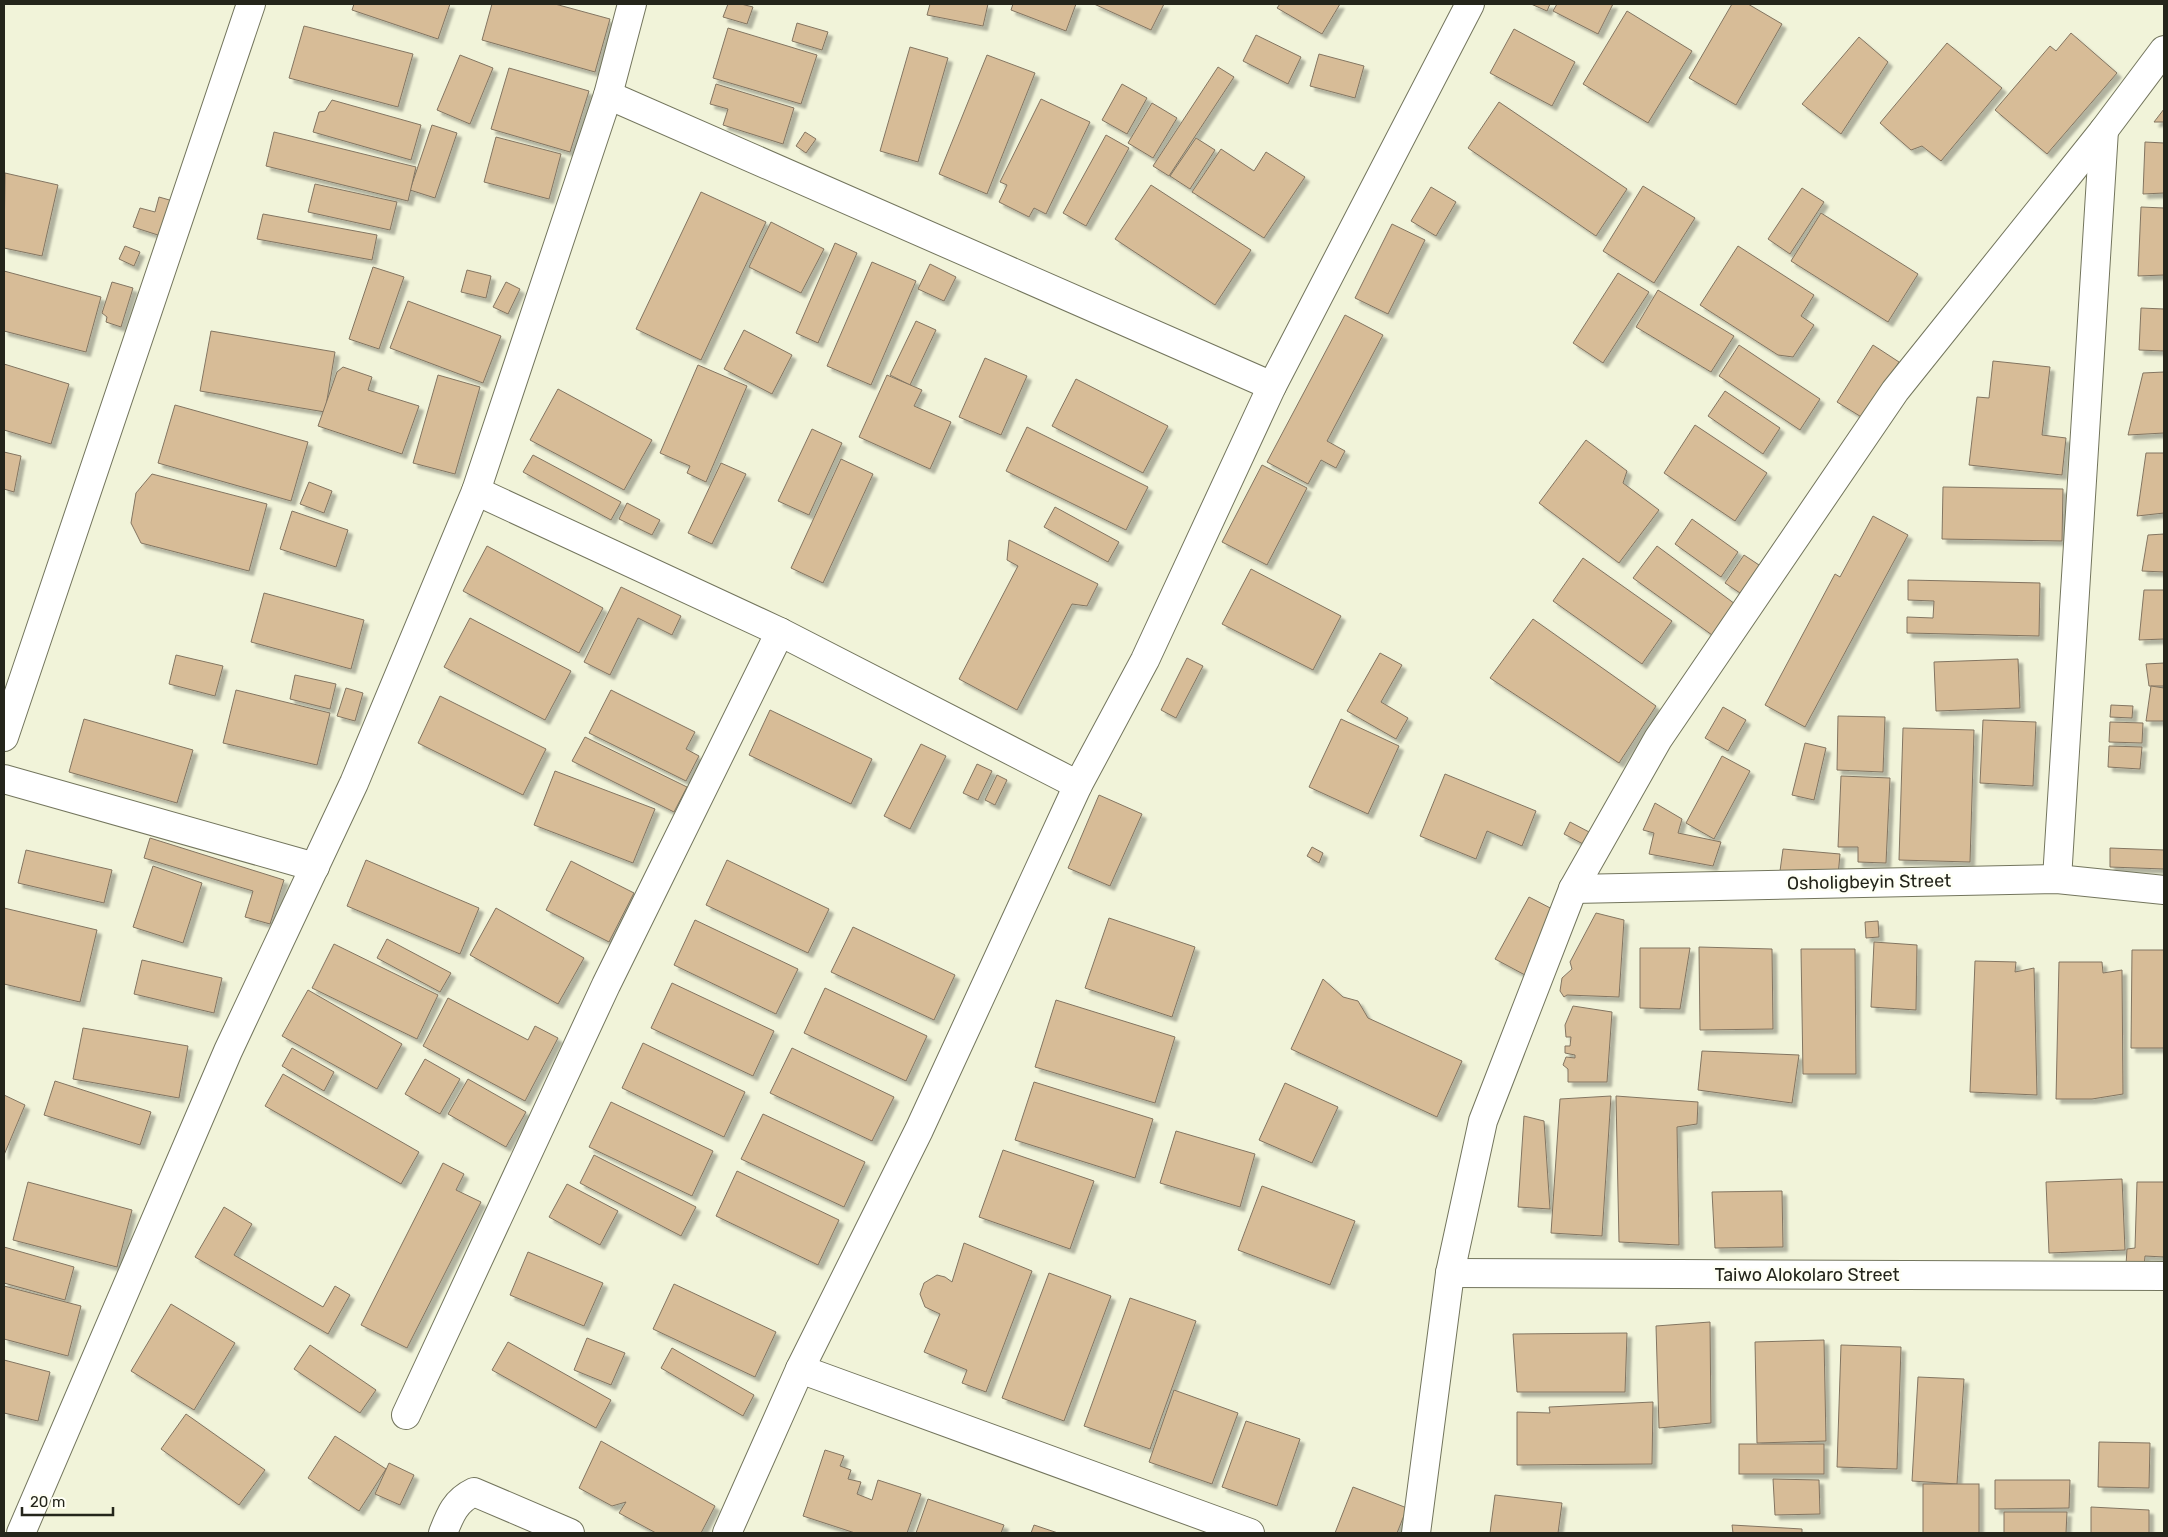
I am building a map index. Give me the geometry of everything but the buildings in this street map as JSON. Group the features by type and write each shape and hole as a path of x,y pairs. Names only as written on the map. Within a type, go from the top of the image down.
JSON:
{"street":[{"path":"4,737 251,4"},
{"path":"21,1533 228,1051 354,783 476,491 608,95 632,4"},
{"path":"727,1533 800,1369 920,1130 1078,784 1145,660 1272,386 1470,4"},
{"path":"1416,1533 1450,1273 1483,1121 1573,888 1658,739 1895,391 2104,130 2164,50"},
{"path":"608,95 1272,386"},
{"path":"2057,879 2104,130"},
{"path":"476,491 780,632 1078,784"},
{"path":"406,1415 606,985 780,632"},
{"path":"4,779 314,867"},
{"name":"Osholigbeyin Street","path":"1573,888 2057,879 2164,890"},
{"name":"Taiwo Alokolaro Street","path":"1450,1273 2164,1276"},
{"path":"800,1369 1250,1533"},
{"path":"443,1533 450,1515 460,1498 474,1492 570,1533"}]}
